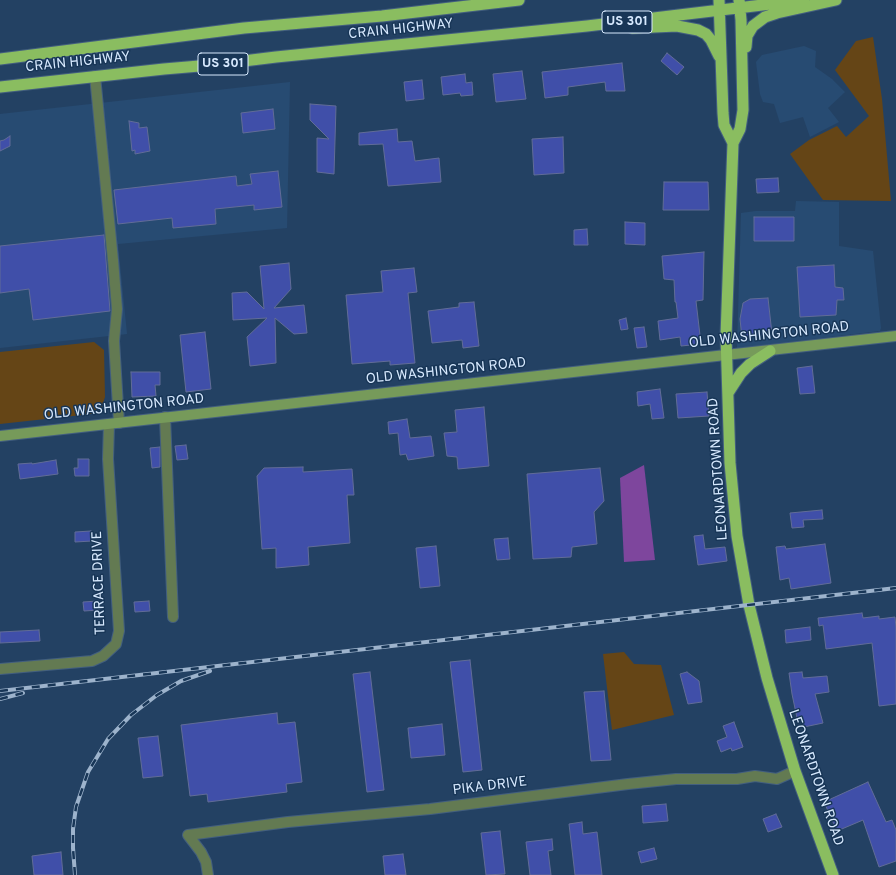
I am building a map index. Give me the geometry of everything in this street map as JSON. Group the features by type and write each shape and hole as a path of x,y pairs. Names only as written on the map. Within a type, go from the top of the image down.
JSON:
{"highway":[{"name":"CRAIN HIGHWAY","path":"0,59 244,28 382,16 519,0"},
{"name":"CRAIN HIGHWAY","path":"0,87 635,21 719,5 804,0"},
{"path":"743,76 747,36 753,26 765,17 777,13 836,0"},
{"name":"LEONARDTOWN ROAD","path":"739,4 744,110 740,129 733,143 726,354 730,463 735,513 749,605 767,678 795,771 833,875"},
{"name":"LEONARDTOWN ROAD","path":"719,5 724,125 733,143"},
{"path":"534,31 676,26 688,28 706,34 711,40 718,55 722,78"},
{"path":"728,393 741,373 750,364 770,351"}],"main road":[{"name":"OLD WASHINGTON ROAD","path":"0,436 896,336"}],"street":[{"name":"TERRACE DRIVE","path":"0,670 92,660 103,656 116,644 119,631 108,459 114,423 114,341 117,309 95,76"},
{"path":"165,417 173,617"},
{"name":"PIKA DRIVE","path":"208,875 206,862 201,852 188,835 288,822 430,809 628,784 676,780 737,779 756,776 777,778 795,771"}],"shaded area":[{"path":"873,37 882,99 891,201 823,200 790,154 809,140 837,126 846,137 869,116 835,70 856,41"},
{"path":"804,46 816,51 815,67 832,79 845,92 828,108 839,122 810,137 803,117 780,123 774,104 763,102 760,94 756,62 762,55"},
{"path":"290,82 287,228 118,244 127,334 0,348 0,114"},
{"path":"796,201 839,202 839,246 873,251 881,328 880,331 737,348 741,213 756,211 795,211"},
{"path":"94,342 104,350 105,397 101,409 91,414 0,424 0,352"},
{"path":"644,465 655,560 624,562 620,478"},
{"path":"624,652 634,664 661,665 674,715 612,730 603,654"}],"building":[{"path":"667,53 684,67 677,75 661,61"},
{"path":"622,63 625,91 606,91 605,82 568,87 568,95 545,98 542,72"},
{"path":"522,71 526,99 496,102 493,74"},
{"path":"465,74 466,83 472,82 473,95 461,96 460,93 443,95 441,77"},
{"path":"422,80 424,99 406,101 404,82"},
{"path":"310,104 336,106 334,174 317,172 317,138 329,139 310,120"},
{"path":"273,109 275,129 243,133 241,113"},
{"path":"129,121 139,123 139,128 147,127 150,151 135,154 135,150 132,151"},
{"path":"397,129 398,142 412,141 415,161 439,158 441,182 388,186 383,144 359,145 359,133"},
{"path":"10,136 10,146 0,151 0,141"},
{"path":"563,137 564,173 534,175 532,139"},
{"path":"278,171 282,207 254,210 254,205 215,209 216,224 173,228 172,218 118,224 114,190 236,176 237,186 252,184 250,174"},
{"path":"778,178 779,192 757,193 756,179"},
{"path":"664,182 708,182 709,210 663,210"},
{"path":"754,217 794,217 794,241 754,241"},
{"path":"625,222 645,223 645,245 625,244"},
{"path":"587,229 588,245 574,245 574,230"},
{"path":"104,235 110,311 33,320 29,289 0,293 0,246"},
{"path":"704,252 703,300 696,301 701,344 681,346 680,337 660,340 658,321 678,318 675,302 674,280 664,279 662,256"},
{"path":"289,263 291,289 274,308 304,305 307,333 294,334 275,318 276,363 250,366 247,337 267,318 233,320 232,293 247,292 264,309 260,266"},
{"path":"834,265 835,287 843,288 844,300 837,300 836,315 800,317 797,267"},
{"path":"414,268 417,292 408,293 415,363 390,365 390,361 352,364 346,295 383,292 381,271"},
{"path":"768,298 772,334 742,338 740,319 743,303 750,299"},
{"path":"474,302 479,346 463,348 462,340 432,343 428,311 459,307 459,303"},
{"path":"626,318 628,329 621,330 619,320"},
{"path":"644,327 647,347 637,348 634,328"},
{"path":"205,332 211,389 186,392 180,335"},
{"path":"812,366 815,393 800,394 797,368"},
{"path":"131,372 160,372 160,385 155,385 156,396 132,397"},
{"path":"660,389 664,418 652,419 650,404 638,406 637,392"},
{"path":"707,392 709,416 678,418 676,394"},
{"path":"484,407 489,466 458,469 457,457 447,456 444,433 457,432 455,410"},
{"path":"407,419 410,438 431,436 434,456 408,460 406,454 400,455 398,433 389,434 388,422"},
{"path":"186,445 188,459 177,460 175,446"},
{"path":"160,447 160,467 152,468 150,448"},
{"path":"78,459 89,459 89,476 75,476 74,468 78,468"},
{"path":"56,460 58,474 20,479 18,464 32,464"},
{"path":"303,467 303,472 352,469 354,495 347,495 350,543 308,547 309,565 276,568 276,548 262,549 257,476 264,468"},
{"path":"600,468 604,501 594,512 597,544 572,547 571,557 533,559 527,474"},
{"path":"822,510 823,519 803,520 804,527 792,528 790,513"},
{"path":"91,531 92,541 75,542 75,532"},
{"path":"703,535 705,549 725,547 727,561 698,565 694,536"},
{"path":"508,538 510,559 497,560 494,539"},
{"path":"825,544 831,583 791,589 789,578 780,580 776,547 785,546 786,549"},
{"path":"436,546 440,586 420,588 416,548"},
{"path":"98,601 99,610 84,611 83,602"},
{"path":"149,601 150,611 135,612 134,602"},
{"path":"862,613 863,618 879,616 879,619 895,617 896,704 879,706 872,643 826,649 823,625 819,626 818,618"},
{"path":"810,627 811,640 786,643 785,630"},
{"path":"39,630 40,641 0,643 0,632"},
{"path":"470,660 482,770 463,772 450,662"},
{"path":"370,672 384,790 367,792 353,674"},
{"path":"687,672 699,681 702,702 688,704 680,674"},
{"path":"802,672 803,678 827,676 829,692 815,694 823,723 804,727 802,717 797,718 789,673"},
{"path":"604,691 611,760 591,761 584,692"},
{"path":"277,713 278,724 295,722 302,782 286,784 287,792 208,802 207,794 190,796 181,725"},
{"path":"734,722 743,747 732,751 731,748 721,752 717,741 727,737 723,726"},
{"path":"442,724 445,755 411,758 408,728"},
{"path":"158,736 163,776 143,778 138,738"},
{"path":"868,782 886,822 892,820 896,830 896,861 879,867 863,820 837,831 824,802"},
{"path":"666,804 668,821 643,823 642,806"},
{"path":"776,814 782,827 768,832 763,819"},
{"path":"582,822 583,834 597,832 602,875 575,875 569,824"},
{"path":"500,831 505,874 486,875 481,833"},
{"path":"552,839 553,850 548,851 551,875 530,875 526,842"},
{"path":"654,848 657,859 641,863 638,852"},
{"path":"61,852 63,875 34,875 32,856"},
{"path":"403,854 406,875 385,875 383,856"}],"railway":[{"path":"0,691 896,588"},
{"path":"75,875 73,829 76,807 88,772 108,739 131,715 157,695 181,681 210,671"},
{"path":"0,699 23,693"}]}
